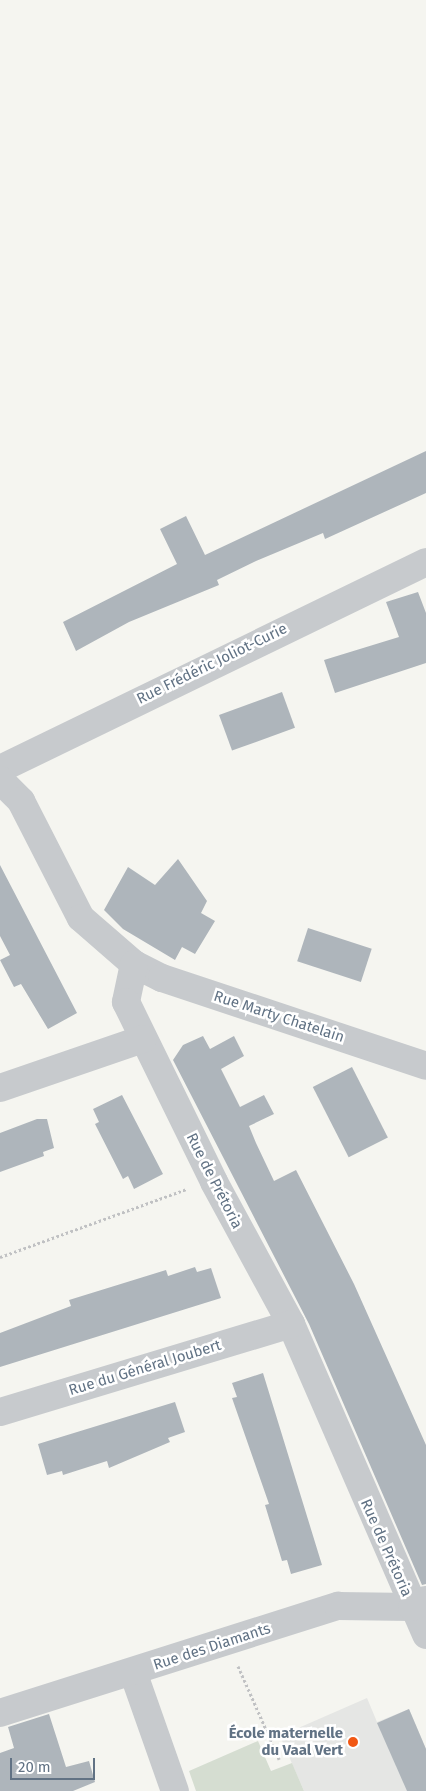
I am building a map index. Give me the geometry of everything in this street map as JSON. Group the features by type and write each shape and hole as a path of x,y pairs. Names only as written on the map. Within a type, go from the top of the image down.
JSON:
{"street":[{"name":"Rue Frédéric Joliot-Curie","path":"0,769 426,562"},
{"path":"0,780 21,801 81,918 134,964"},
{"name":"Rue de Prétoria","path":"134,964 126,1002 214,1182 291,1324 419,1603 426,1635"},
{"name":"Rue Marty Chatelain","path":"134,964 162,978 426,1066"},
{"path":"0,1088 143,1039"},
{"name":"Rue du Général Joubert","path":"0,1412 291,1324"},
{"name":"Rue des Diamants","path":"0,1713 228,1643 338,1606 419,1603"},
{"path":"133,1672 175,1791"}],"path":[{"path":"0,1258 172,1193 214,1182"},
{"path":"228,1643 279,1760"}],"shaded area":[{"name":"École maternelle du Vaal Vert","path":"367,1698 377,1722 409,1709 426,1749 426,1791 304,1791 280,1736"},
{"path":"258,1741 271,1771 292,1763 304,1791 196,1791 189,1771"}],"building":[{"path":"426,451 426,493 325,539 323,533 256,561 217,580 219,585 129,622 76,651 63,622 177,564 160,529 186,516 205,555"},
{"path":"418,592 426,613 426,663 335,693 324,660 399,637 386,602"},
{"path":"282,692 295,728 232,751 219,715"},
{"path":"178,859 207,901 201,913 215,921 195,954 182,947 175,960 123,929 104,910 128,867 155,885"},
{"path":"0,865 77,1013 48,1029 21,984 14,987 0,960 10,955 0,936"},
{"path":"308,928 372,949 361,982 297,961"},
{"path":"203,1036 210,1049 234,1036 244,1056 221,1069 240,1107 264,1095 274,1114 249,1126 256,1143 274,1181 296,1170 354,1284 426,1445 426,1584 422,1585 309,1324 173,1060 183,1045"},
{"path":"352,1067 388,1137 349,1157 313,1087"},
{"path":"122,1095 163,1174 134,1189 128,1176 123,1179 95,1124 99,1122 93,1109"},
{"path":"37,1119 47,1119 54,1148 43,1152 44,1156 0,1172 0,1133"},
{"path":"195,1267 197,1272 211,1268 221,1298 0,1367 0,1333 71,1306 69,1300 166,1270 168,1276"},
{"path":"263,1373 322,1565 291,1574 287,1560 282,1561 265,1505 269,1504 232,1398 237,1397 232,1383"},
{"path":"175,1402 185,1432 168,1438 170,1442 109,1468 107,1461 63,1475 62,1471 47,1475 38,1444"},
{"path":"409,1709 426,1749 426,1791 407,1791 377,1723"},
{"path":"49,1714 66,1767 89,1761 95,1782 73,1791 0,1791 0,1753 14,1748 8,1727"}],"place":[{"name":"École maternelle du Vaal Vert","path":"353,1742"}]}
